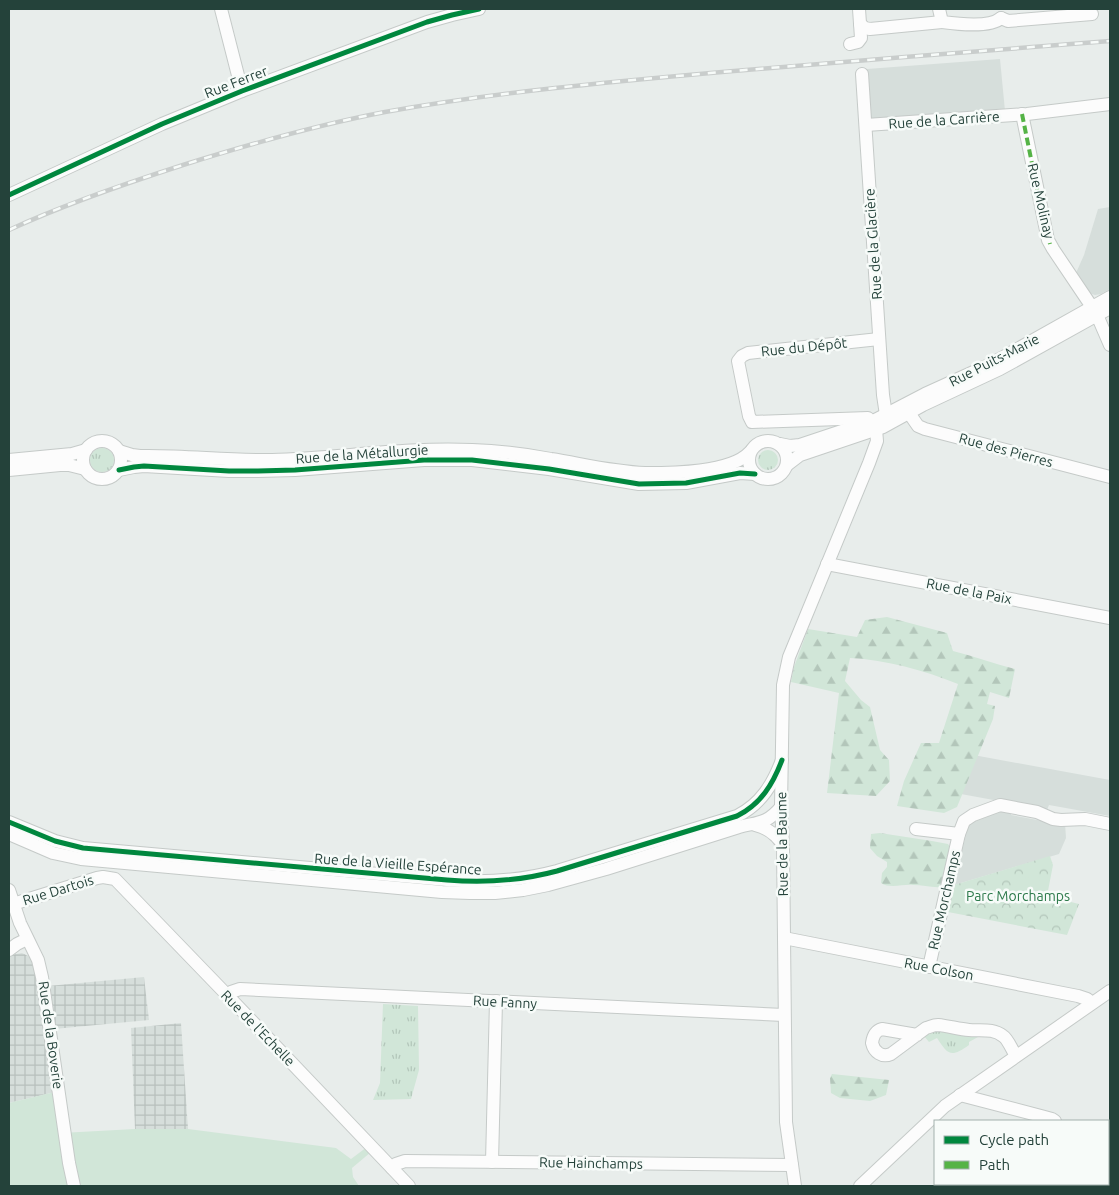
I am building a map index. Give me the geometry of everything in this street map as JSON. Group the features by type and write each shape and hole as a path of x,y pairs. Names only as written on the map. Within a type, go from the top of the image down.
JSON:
{"street":[{"path":"221,9 242,91"},
{"name":"Rue Ferrer","path":"9,195 146,131 242,91 426,22 479,9"},
{"path":"850,44 855,44 860,40 859,9"},
{"path":"939,9 942,22"},
{"path":"860,24 870,29 942,22 987,24 996,22 1002,13 1008,21 1092,14"},
{"name":"Rue de la Glacière","path":"862,74 883,394 879,421"},
{"name":"Rue de la Carrière","path":"866,126 1022,114 1110,104"},
{"name":"Rue Molinay","path":"1022,114 1045,228 1050,244 1094,311 1110,345"},
{"name":"Rue Puits-Marie","path":"879,421 909,413 987,376 1094,311 1110,297"},
{"name":"Rue Puits-Marie","path":"879,421 925,394 1094,311 1110,308"},
{"name":"Rue du Dépôt","path":"879,421 866,418 752,422 749,416 738,364 744,354 880,339"},
{"name":"Rue des Pierres","path":"909,413 918,426 925,429 1110,477"},
{"name":"Rue de la Métallurgie","path":"9,460 72,454 86,450 94,442 106,441 116,446 119,451 140,456 269,460 421,450 474,450 540,457 618,470 650,473 686,472 739,461 756,444 761,442 772,441 790,446 800,445 879,421"},
{"name":"Rue de la Métallurgie","path":"9,470 69,465 85,469 93,477 104,480 115,475 119,470 134,466 229,471 454,460 521,466 639,484 686,483 740,473 755,474 767,479 780,476 787,464 800,455 879,421"},
{"name":"Rue de la Baume","path":"795,1186 786,1122 781,807 782,685 789,657 875,449 879,421"},
{"path":"780,444 786,454 787,464"},
{"path":"85,469 83,459 86,450"},
{"path":"119,451 122,461 119,470"},
{"path":"750,452 750,464 755,474"},
{"name":"Rue de la Paix","path":"827,564 1110,618"},
{"name":"Rue de la Vieille Espérance","path":"9,822 62,844 97,849 480,882 533,877 557,871 737,816 761,799 773,781 782,760"},
{"name":"Rue Morchamps","path":"929,967 959,834 964,821 1000,805 1037,812 1053,819 1085,819 1110,824"},
{"name":"Rue de la Vieille Espérance","path":"9,834 53,853 81,860 442,892 496,893 557,883 739,827 755,825 769,819 781,807"},
{"path":"755,825 771,831 783,845"},
{"name":"Rue Morchamps","path":"916,829 959,834"},
{"path":"81,860 97,849 102,857 115,862"},
{"name":"Rue Dartois","path":"14,904 103,877"},
{"name":"Rue de l'Echelle","path":"103,877 115,879 124,887 409,1186"},
{"name":"Rue de la Boverie","path":"9,890 38,960 42,977 74,1186"},
{"name":"Rue Colson","path":"784,938 1078,996 1092,1003"},
{"path":"9,950 28,939"},
{"name":"Rue Fanny","path":"227,995 240,990 784,1016"},
{"path":"866,1186 944,1106 1110,992"},
{"path":"492,1162 496,1001"},
{"path":"917,1035 926,1028 936,1025 968,1030 992,1031 1004,1036 1016,1056"},
{"path":"960,1096 1054,1120"},
{"name":"Rue Hainchamps","path":"392,1168 396,1164 405,1161 792,1165"}],"shaded area":[{"path":"1000,59 1005,111 871,121 867,69"},
{"path":"1110,207 1110,289 1095,295 1089,293 1076,273 1084,255 1098,209"},
{"path":"968,754 1110,780 1110,816 1049,805 1047,810 961,794"},
{"path":"998,811 1050,821 1052,826 1065,823 1066,838 1059,854 954,885 969,822"},
{"path":"22,953 30,957 39,980 55,1092 9,1103 9,958 11,955"},
{"path":"144,977 149,1020 54,1029 48,986"},
{"path":"181,1023 188,1129 135,1129 131,1028"}],"green space":[{"path":"102,448 111,451 114,460 111,469 102,472 93,469 90,460 93,451"},
{"path":"768,450 775,453 778,460 775,467 768,470 761,467 758,460 761,453"},
{"path":"887,617 947,633 953,651 1015,669 1009,698 990,692 987,704 995,706 993,719 957,807 944,813 897,806 904,781 921,743 939,743 958,684 905,666 850,658 845,681 861,700 870,707 880,750 889,760 890,781 876,796 827,793 839,693 791,682 794,667 808,629 857,637 865,620"},
{"path":"880,833 948,844 950,847 942,887 892,886 881,883 882,873 887,867 887,862 877,856 870,848 871,834"},
{"name":"Parc Morchamps","path":"1050,856 1053,865 1047,896 1079,904 1067,935 948,912 954,885"},
{"path":"1035,875 1038,876 1040,890 1016,896 1012,885 1013,882"},
{"path":"383,1004 418,1006 419,1070 411,1099 373,1100 380,1083"},
{"path":"934,1030 978,1035 978,1037 958,1052 950,1053 937,1038 929,1042 924,1036"},
{"path":"832,1074 889,1080 886,1095 870,1101 840,1098 831,1093 830,1078"},
{"path":"55,1092 61,1133 135,1129 188,1129 336,1148 351,1159 367,1147 371,1152 352,1168 353,1177 359,1186 9,1186 9,1103"}],"railway":[{"path":"9,230 95,195 183,165 284,136 385,112 511,93 595,84 1110,41"}],"marked path":[{"path":"1022,114 1045,228 1050,244"}],"cycle path":[{"path":"9,195 162,124 242,91 427,22 479,9"},
{"path":"119,470 144,466 229,471 295,470 424,460 472,460 549,469 639,484 686,483 740,473 755,474"},
{"path":"9,822 55,841 83,848 447,880 502,880 557,871 737,816 753,806 765,792 775,777 782,760"}]}
